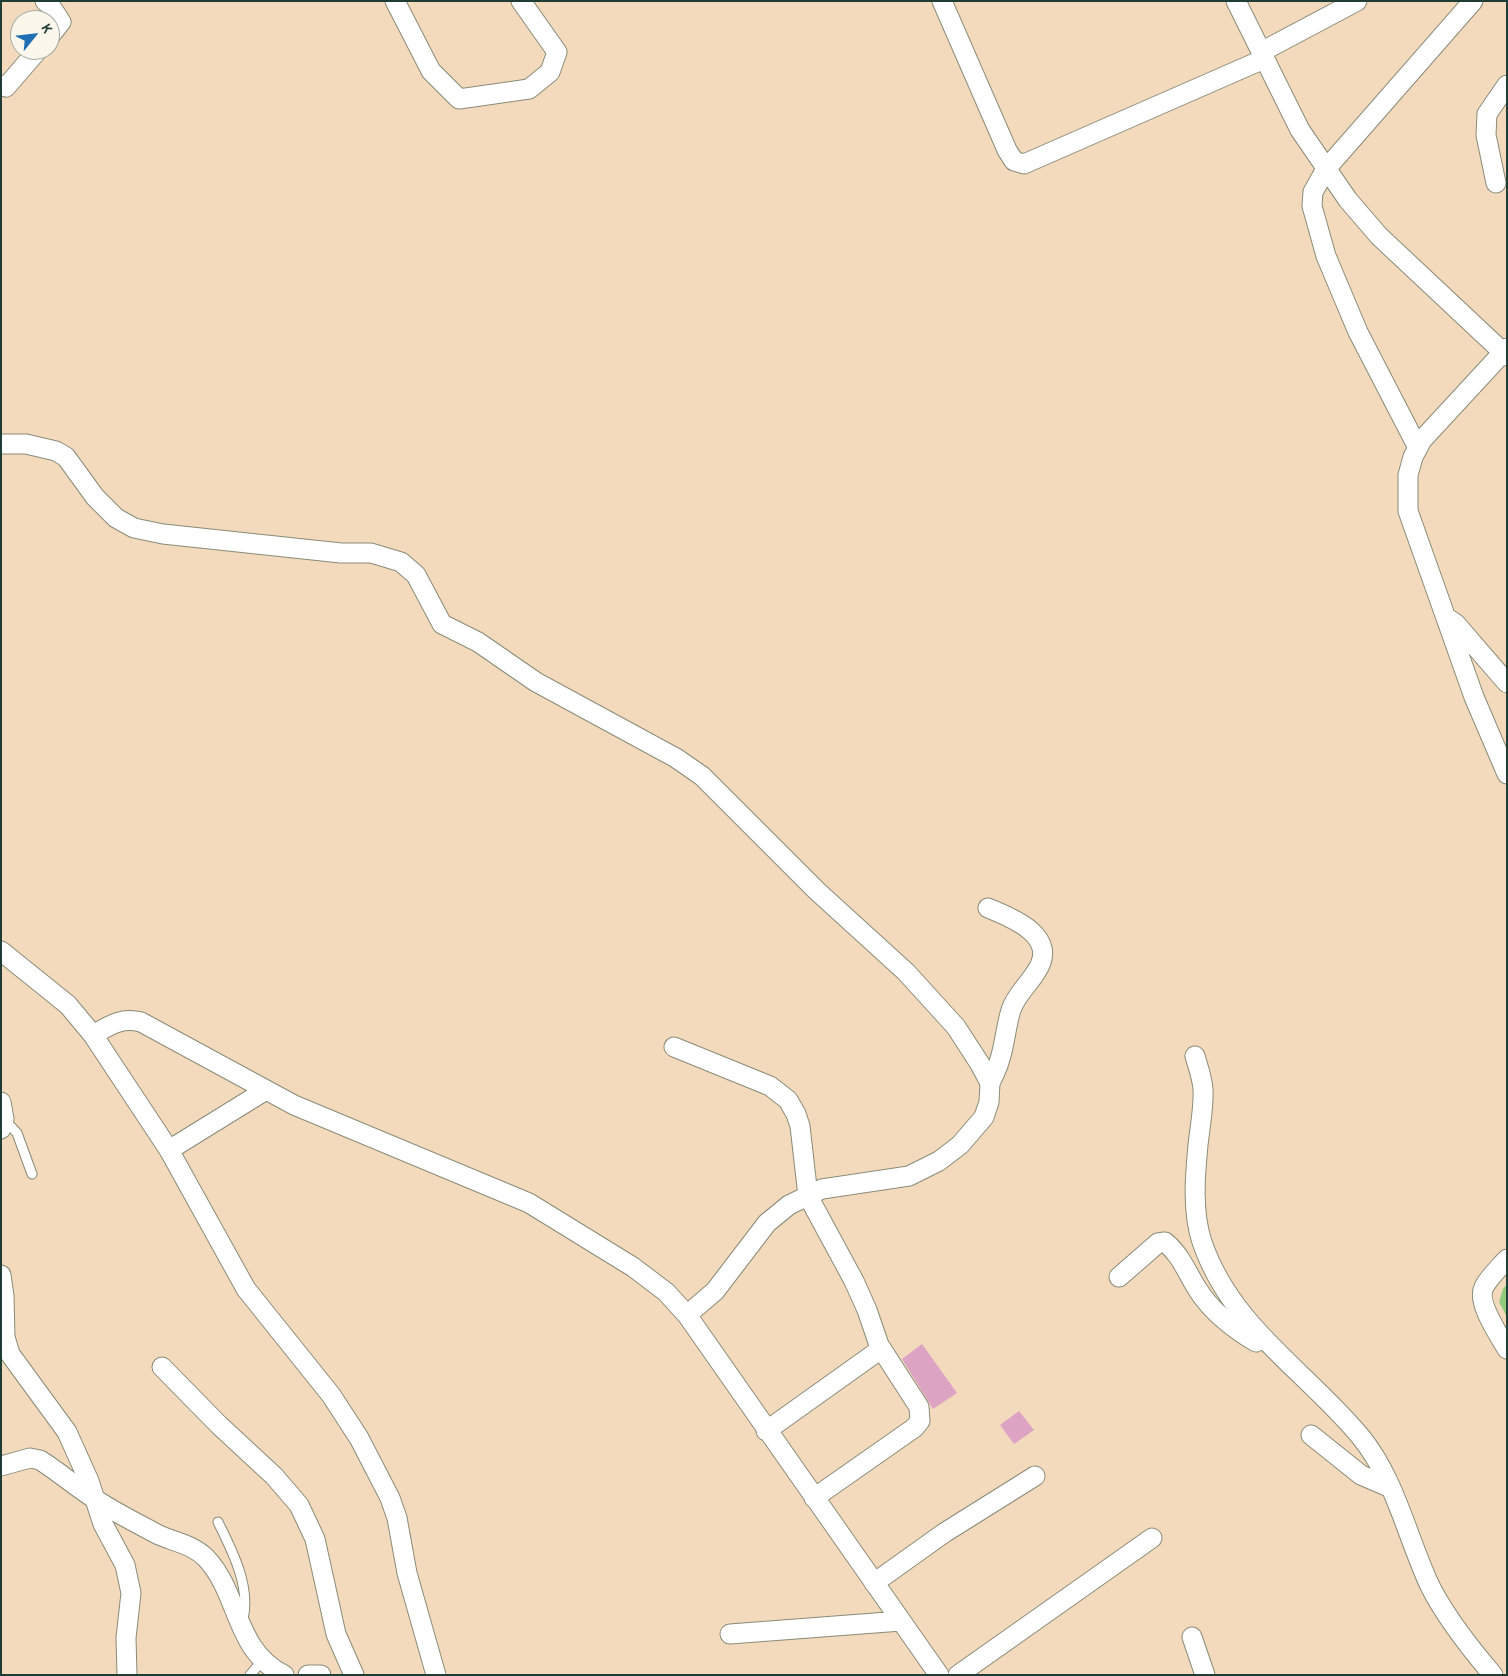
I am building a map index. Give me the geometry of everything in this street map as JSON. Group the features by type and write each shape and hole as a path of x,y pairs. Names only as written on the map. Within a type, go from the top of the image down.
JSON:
{"street":[{"path":"395,1 432,70 460,99 529,89 550,72 557,52 521,1"},
{"path":"942,1 1007,150 1014,161 1024,164 1262,56 1357,1"},
{"path":"1236,1 1300,130 1348,200 1379,236 1506,352 1422,440 1413,457 1408,474 1408,511 1474,697 1507,774"},
{"path":"1418,448 1358,332 1326,256 1312,206 1312,192 1326,169 1473,1"},
{"path":"1,85 6,87 29,60"},
{"path":"1496,183 1486,135 1487,114 1507,85"},
{"path":"1,444 44,447 66,456 106,510 134,528 163,534 341,553 371,554 401,562 416,575 442,624 478,642 536,682 676,758 702,776 817,892 906,972 956,1028 990,1083"},
{"path":"1447,617 1456,624 1507,682"},
{"path":"687,1315 715,1290 767,1223 789,1205 831,1188 909,1176 939,1161 960,1146 984,1117 989,1102 990,1083 1000,1059 1011,1010 1018,996 1036,972 1043,954 1038,940 1027,928 1016,920 988,908"},
{"path":"1,951 68,1005 93,1035 169,1150 246,1289 331,1395 359,1438 378,1474 397,1518 407,1572 436,1675"},
{"path":"93,1035 107,1027 129,1019 141,1022 294,1105 529,1203 633,1267 666,1292 687,1315 766,1431 939,1675"},
{"path":"674,1047 770,1086 788,1100 800,1126 808,1196 854,1281 881,1349 919,1407 920,1421 914,1428 814,1498"},
{"path":"1195,1056 1203,1089 1196,1195 1201,1239 1212,1269 1228,1297 1272,1347 1324,1396 1361,1437 1389,1487 1431,1587 1467,1643 1494,1675"},
{"path":"169,1150 266,1090"},
{"path":"1119,1277 1158,1243 1165,1242 1177,1254 1198,1291 1214,1309 1247,1337 1260,1344 1272,1347"},
{"path":"1507,1258 1483,1287 1482,1295 1485,1309 1507,1349"},
{"path":"1,1275 4,1296 5,1337 10,1354 15,1364 67,1432 89,1481 103,1524 125,1565 131,1593 126,1638 127,1675"},
{"path":"766,1431 881,1349"},
{"path":"162,1367 218,1425 274,1476 300,1505 315,1539 336,1634 354,1675"},
{"path":"1311,1435 1361,1475 1389,1487"},
{"path":"1,1466 30,1458 40,1460 95,1499 159,1535 187,1544 206,1557 224,1587 251,1647 256,1668 284,1675"},
{"path":"874,1583 944,1533 1034,1476"},
{"path":"958,1675 1152,1538"},
{"path":"730,1634 902,1621"},
{"path":"1192,1638 1205,1675"},
{"path":"308,1675 321,1675"}],"lane":[{"path":"2,1117 17,1133 32,1174"},
{"path":"218,1522 240,1574 244,1603 241,1626"}],"green space":[{"path":"1507,1284 1507,1317 1499,1302 1503,1289"}],"building":[{"path":"922,1344 957,1393 933,1409 902,1359"},
{"path":"1019,1411 1034,1430 1014,1444 1000,1425"}]}
